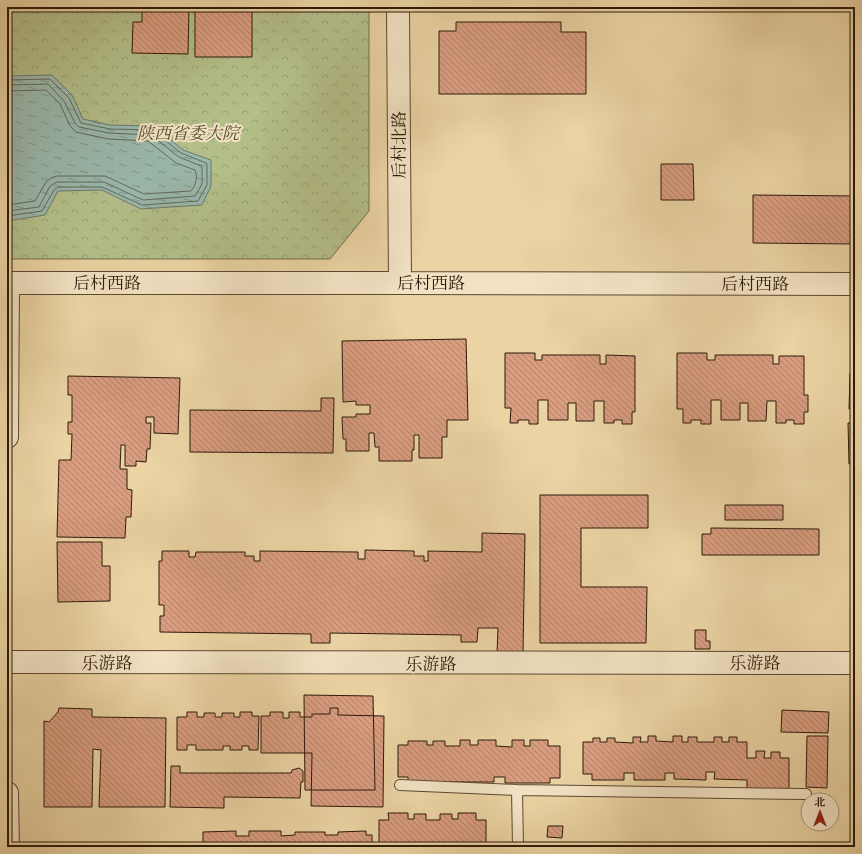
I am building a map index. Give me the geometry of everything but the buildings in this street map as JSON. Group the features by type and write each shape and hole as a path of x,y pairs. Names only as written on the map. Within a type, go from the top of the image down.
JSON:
{"street":[{"name":"后村北路","path":"398,7 400,283"},
{"name":"后村西路","path":"8,283 855,284"},
{"path":"7,437 8,283"},
{"name":"乐游路","path":"7,662 855,663"},
{"path":"7,793 8,847"}],"lane":[{"path":"400,786 517,790 800,794"},
{"path":"517,790 518,847"}],"green space":[{"name":"陕西省委大院","path":"7,7 369,7 369,211 330,259 7,259"}],"water":[{"path":"52,75 72,95 83,119 110,125 154,126 183,150 211,160 211,186 202,205 141,209 102,190 58,191 45,215 7,221 7,76"}]}
